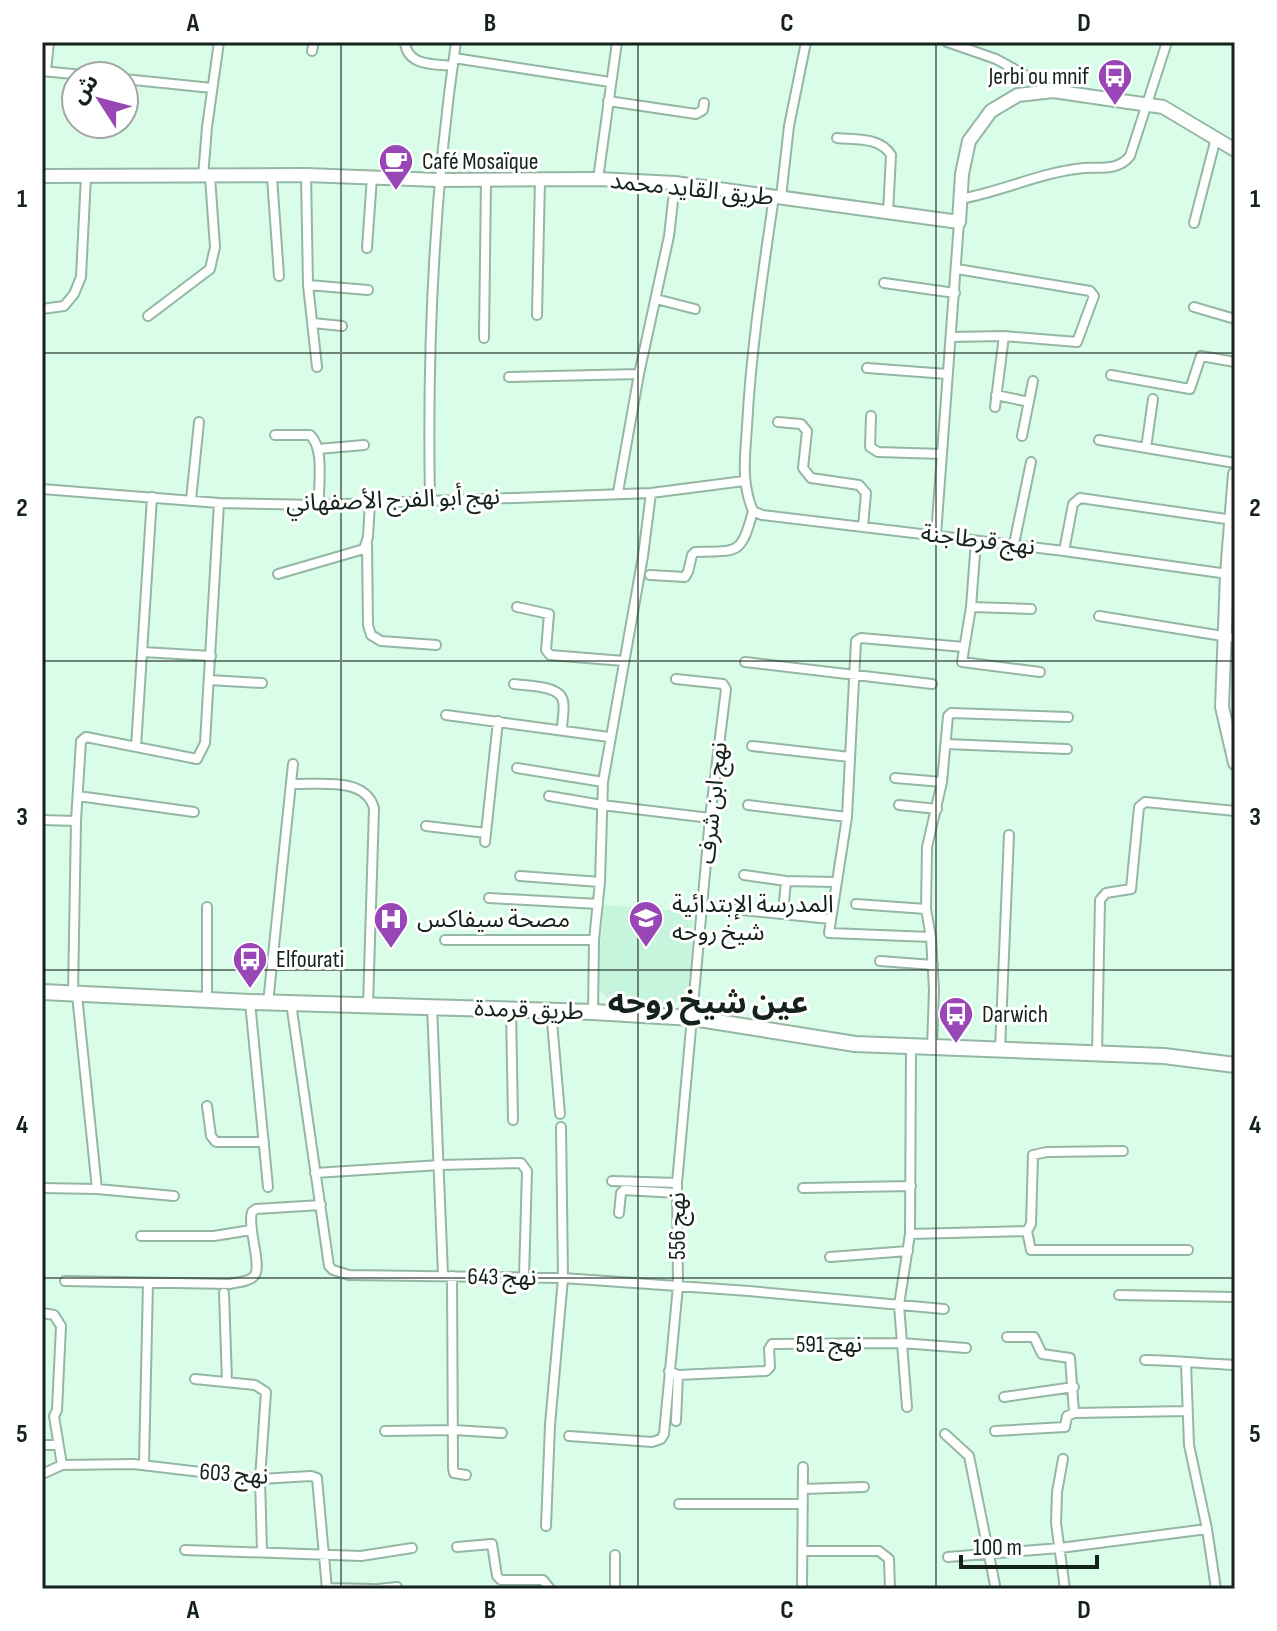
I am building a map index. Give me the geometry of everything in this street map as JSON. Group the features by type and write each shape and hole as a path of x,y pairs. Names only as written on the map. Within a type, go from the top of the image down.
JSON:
{"main road":[{"path":"959,222 969,141 984,118 1018,95 1053,91 1163,107 1235,150"},
{"name":"طريق القايد محمد","path":"42,176 306,175 438,180 598,179 675,183 959,222"},
{"path":"1235,474 1229,708 1235,763"},
{"name":"طريق قرمدة","path":"42,992 693,1018 817,1039 911,1047 1205,1060 1235,1065"},
{"name":"طريق قرمدة","path":"1205,1060 1235,1055"}],"street":[{"path":"44,71 49,42"},
{"path":"148,316 210,269 215,247 206,177 212,88 219,42"},
{"path":"405,42 406,53 414,61 453,62 610,82"},
{"path":"430,499 428,419 438,180 456,42"},
{"path":"598,179 617,42"},
{"path":"650,575 685,577 695,552 730,551 740,547 746,536 753,511 744,481 751,359 806,42"},
{"path":"947,42 1007,64 1053,91"},
{"path":"960,199 1066,171 1120,166 1130,156 1167,42"},
{"path":"140,81 212,88"},
{"path":"608,101 696,114 703,110 704,103"},
{"path":"837,138 877,142 888,149 891,155 888,213"},
{"path":"1194,223 1216,138"},
{"path":"306,175 308,285 317,367"},
{"path":"42,309 64,306 80,282 86,176"},
{"path":"272,177 279,276"},
{"path":"367,248 372,177"},
{"path":"484,338 486,179"},
{"path":"537,315 540,180"},
{"path":"618,492 639,374 669,236 675,183"},
{"path":"936,535 959,222"},
{"path":"951,337 1004,336 1077,342 1094,296 1090,291 957,269"},
{"path":"884,283 955,293"},
{"path":"308,285 368,290"},
{"path":"656,299 695,309"},
{"path":"1194,307 1235,319"},
{"path":"313,323 342,326"},
{"path":"995,407 1004,336"},
{"path":"1111,375 1190,389 1201,356 1235,362"},
{"path":"867,368 947,374"},
{"path":"509,377 639,374"},
{"path":"1022,436 1033,381"},
{"path":"996,395 1029,402"},
{"path":"1146,448 1153,399"},
{"path":"871,416 870,447 878,452 942,454"},
{"path":"191,500 199,422"},
{"path":"778,422 801,424 807,431 803,468 811,478 859,485 866,493 863,527"},
{"path":"275,435 314,437 318,449 319,505"},
{"path":"1099,440 1235,463"},
{"path":"318,449 364,445"},
{"path":"1014,544 1031,462"},
{"name":"نهج أبو الفرج الأصفهاني","path":"42,489 219,503 319,505 651,493 744,481"},
{"path":"593,1012 603,782 651,493"},
{"path":"136,747 152,497"},
{"path":"1064,551 1073,504 1080,498 1233,520"},
{"path":"370,502 367,544 368,625 371,635 381,641 436,645"},
{"path":"97,1189 75,994 76,821 83,738 197,759 205,743 219,503"},
{"name":"نهج قرطاجنة","path":"753,511 762,515 1014,544 1231,575"},
{"path":"976,541 971,607 962,661 965,664 1040,672"},
{"path":"278,574 357,553 367,544"},
{"path":"517,607 549,614 546,650 550,655 624,661"},
{"path":"971,607 1031,609"},
{"path":"1099,616 1230,637"},
{"path":"931,937 829,933 847,817 856,641 859,638 964,647"},
{"path":"143,652 211,656"},
{"path":"745,662 932,684"},
{"name":"نهج ابن شرف","path":"676,679 723,684 726,689 710,818 693,1018"},
{"path":"209,680 262,683"},
{"path":"514,684 553,690 560,694 563,702 562,729"},
{"path":"932,1048 933,965 926,909 927,847 942,782 948,716 951,713 1068,717"},
{"path":"446,715 609,737"},
{"path":"426,826 486,837 498,721"},
{"path":"946,744 1067,749"},
{"path":"752,746 850,757"},
{"path":"268,1003 293,764"},
{"path":"517,768 603,782"},
{"path":"895,778 942,782"},
{"path":"291,784 351,786 371,799 374,808 368,1005"},
{"path":"78,796 194,812"},
{"path":"549,796 710,818"},
{"path":"1097,1054 1100,900 1106,893 1131,889 1139,807 1145,802 1235,811"},
{"path":"748,805 847,817"},
{"path":"899,805 937,809"},
{"path":"42,820 76,821"},
{"path":"1000,1051 1009,835"},
{"path":"744,875 786,881 836,882"},
{"path":"520,876 600,882"},
{"path":"783,913 786,881"},
{"path":"489,898 598,904"},
{"path":"856,904 926,909"},
{"path":"702,906 830,919"},
{"path":"207,907 207,1000"},
{"path":"445,940 594,940"},
{"path":"880,961 933,965"},
{"path":"250,1002 268,1187"},
{"path":"65,1281 230,1284 249,1279 255,1276 258,1268 250,1215 256,1209 321,1205 291,1003"},
{"path":"432,1006 448,1275 453,1470 466,1475"},
{"path":"511,1009 513,1120"},
{"path":"551,1010 560,1114"},
{"name":"نهج 556","path":"569,1436 652,1442 661,1439 664,1434 674,1373 678,1286 677,1188 693,1018"},
{"path":"907,1407 899,1305 910,1234 911,1047"},
{"path":"207,1106 211,1136 216,1142 264,1142"},
{"path":"546,1526 550,1425 563,1278 561,1127"},
{"path":"1123,1151 1033,1155 1031,1224 1027,1231 1031,1250 1188,1250"},
{"path":"315,1173 512,1162 525,1167 524,1277"},
{"path":"612,1181 677,1188"},
{"path":"803,1188 911,1186"},
{"path":"42,1188 174,1196"},
{"path":"619,1213 623,1190 677,1188"},
{"name":"نهج 643","path":"321,1205 329,1266 349,1275 563,1278 944,1309"},
{"path":"141,1236 214,1236 251,1230"},
{"path":"910,1234 1027,1231"},
{"path":"830,1257 908,1251"},
{"path":"144,1464 148,1283"},
{"path":"224,1293 227,1382"},
{"path":"1119,1295 1235,1297"},
{"path":"42,1313 54,1315 61,1326 57,1410 54,1416 62,1465"},
{"path":"1007,1337 1034,1337 1042,1354 1069,1357 1074,1413"},
{"name":"نهج 591","path":"674,1373 766,1371 770,1367 769,1349 772,1344 901,1343 966,1348"},
{"path":"1145,1360 1235,1365"},
{"path":"1186,1363 1189,1445 1216,1589"},
{"path":"674,1373 676,1421"},
{"path":"195,1379 255,1385 266,1392 260,1479 262,1552"},
{"path":"1004,1397 1074,1387"},
{"path":"995,1431 1065,1427 1067,1416 1074,1413 1187,1411"},
{"path":"385,1431 502,1433"},
{"path":"945,1434 969,1456 995,1585"},
{"path":"42,1445 58,1445"},
{"path":"1063,1459 1056,1523 1065,1589"},
{"name":"نهج 603","path":"42,1474 62,1465 144,1464 260,1479 317,1478 327,1588"},
{"path":"802,1589 803,1467"},
{"path":"803,1489 864,1487"},
{"path":"679,1504 803,1504"},
{"path":"948,1557 1060,1548 1207,1529"},
{"path":"457,1547 492,1544 497,1576 501,1580 543,1580 550,1589"},
{"path":"185,1550 361,1556 412,1548"},
{"path":"803,1551 885,1553 889,1559 890,1589"},
{"path":"615,1555 615,1589"},
{"path":"327,1588 397,1587"}],"shaded area":[{"name":"المدرسة الإبتدائية شيخ روحه","path":"604,905 693,912 689,990 676,1002 609,1000 597,986"}],"place":[{"name":"Jerbi ou mnif","path":"1115,107"},
{"name":"Café Mosaïque","path":"396,192"},
{"name":"المدرسة الإبتدائية شيخ روحه","path":"646,949"},
{"name":"مصحة سيفاكس","path":"391,950"},
{"name":"Elfourati","path":"250,990"},
{"name":"Darwich","path":"956,1045"}],"district":[{"name":"عين شيخ روحه","path":"708,1003"}]}
